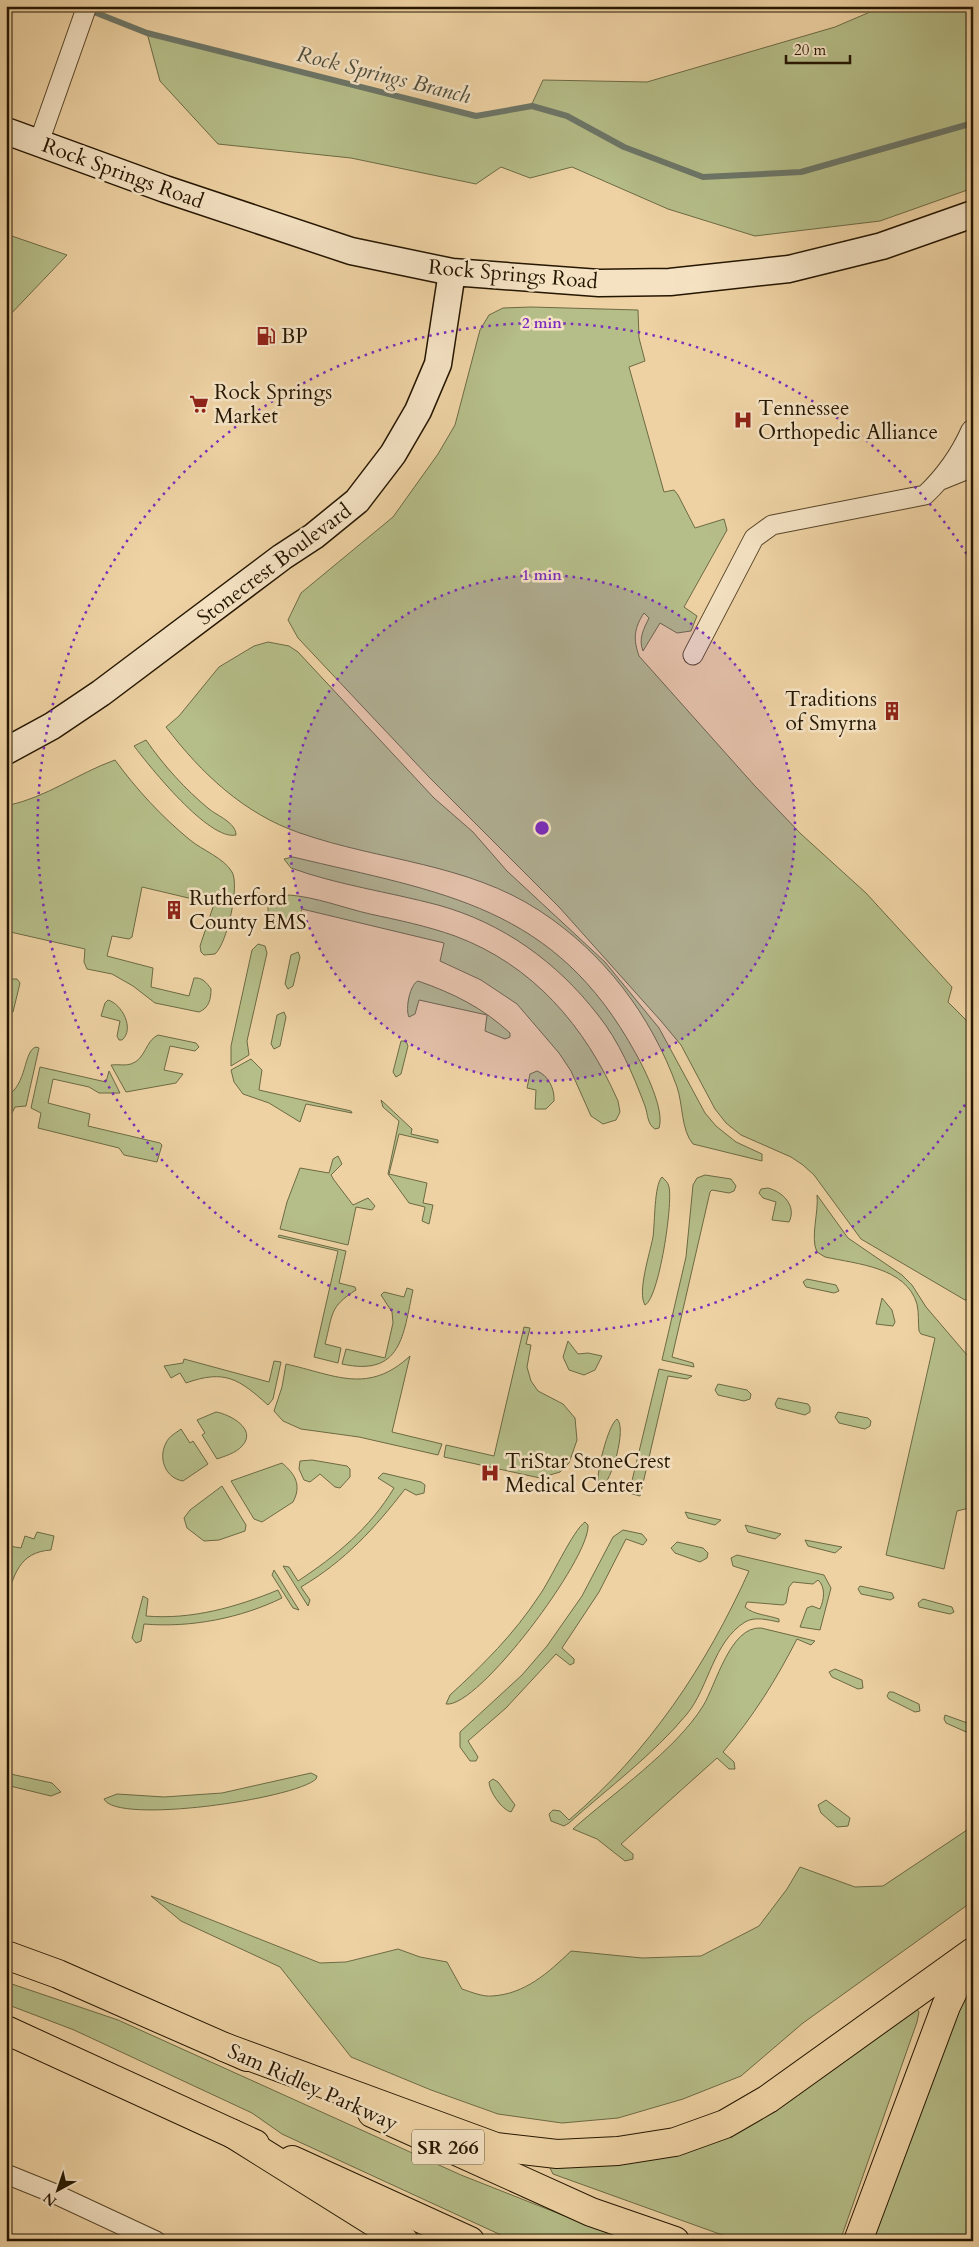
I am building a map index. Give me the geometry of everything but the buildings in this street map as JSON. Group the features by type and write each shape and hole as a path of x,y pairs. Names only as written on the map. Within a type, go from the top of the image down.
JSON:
{"main road":[{"path":"224,2047 496,2147 557,2154 618,2151 675,2142 724,2124 776,2094 972,1953"},
{"path":"858,2241 946,2006 972,1953"},
{"name":"Sam Ridley Parkway","path":"6,1955 58,1974 591,2212 675,2241"},
{"path":"6,2030 470,2241"},
{"path":"233,2134 404,2241"}],"street":[{"path":"39,142 87,6"},
{"name":"Rock Springs Road","path":"6,131 165,189 351,251 452,272 599,284 680,281 789,269 882,246 973,214"},
{"name":"Stonecrest Boulevard","path":"6,751 52,726 101,692 282,557 314,536 357,501 403,437 418,411 438,364 452,272"},
{"path":"693,655 754,538 772,524 925,495 941,480 958,456 972,430"},
{"path":"941,480 973,467"},
{"path":"6,2174 53,2192 156,2241"}],"green space":[{"path":"884,6 973,6 973,188 880,221 755,236 668,209 572,167 530,178 501,167 476,184 351,158 218,144 160,81 147,33 476,116 531,106 543,80 647,82 835,27"},
{"path":"6,234 67,255 6,319"},
{"path":"503,308 638,310 639,338 645,361 629,367 664,492 674,490 695,528 724,519 727,530 684,607 697,616 691,631 677,633 660,623 643,651 641,638 649,618 644,613 638,624 636,634 639,656 754,785 801,834 866,893 952,987 948,1002 973,1027 973,1298 965,1300 861,1239 814,1175 803,1165 791,1157 741,1135 726,1123 715,1109 681,1045 661,1021 559,907 429,777 298,638 288,620 301,593 393,517 438,454 455,425 480,330 489,315"},
{"path":"268,642 289,646 298,652 434,798 473,832 507,871 605,962 659,1028 705,1113 716,1126 736,1142 762,1154 762,1161 693,1144 686,1132 677,1087 654,1035 639,1011 605,966 585,946 540,911 512,895 483,882 423,864 330,842 280,825 242,803 209,776 166,727 179,716 219,667 254,646"},
{"path":"146,740 183,785 209,809 230,823 236,835 225,834 211,827 181,801 134,746"},
{"path":"115,760 132,782 169,822 195,844 224,862 232,872 234,889 231,914 224,939 215,954 204,955 201,952 200,946 214,904 142,887 132,937 129,939 112,936 107,956 153,968 151,987 189,996 194,978 202,979 211,989 211,993 207,1006 199,1012 155,1003 133,986 112,974 87,969 84,962 85,949 6,931 6,806 35,797"},
{"path":"293,857 398,882 446,896 490,913 531,936 569,965 604,1004 636,1054 649,1080 657,1101 660,1120 659,1128 655,1129 650,1124 645,1106 630,1070 606,1025 565,978 527,947 485,922 462,913 420,900 327,879 291,868 284,859"},
{"path":"289,895 320,900 360,912 444,932 483,948 509,963 553,1001 590,1048 618,1101 620,1112 616,1120 603,1124 591,1116 571,1071 559,1053 517,1004 481,980 440,961 444,943 302,909 297,926 294,927 276,922 270,916 268,907 277,898"},
{"path":"258,944 265,946 267,953 247,1041 249,1055 231,1066 231,1046 252,950"},
{"path":"298,952 300,957 293,986 288,989 285,984 291,955"},
{"path":"12,979 17,979 20,983 13,1012 8,1015 6,1001"},
{"path":"418,981 455,996 478,1009 489,1016 500,1024 510,1033 510,1037 505,1039 485,1031 487,1015 419,1000 415,1014 409,1017 409,997 415,983"},
{"path":"108,1000 118,1006 125,1017 127,1030 122,1040 119,1040 117,1036 120,1021 101,1016 105,1003"},
{"path":"284,1012 286,1017 280,1046 274,1049 271,1044 277,1015"},
{"path":"158,1035 196,1043 199,1047 195,1051 170,1046 164,1070 183,1074 176,1083 126,1092 111,1065 129,1065 136,1062 150,1041"},
{"path":"401,1041 406,1041 408,1046 401,1074 396,1077 393,1072"},
{"path":"36,1047 39,1048 26,1106 15,1107 8,1121 6,1120 6,1097 18,1084 29,1055"},
{"path":"251,1059 262,1070 259,1090 351,1111 352,1113 306,1104 300,1122 269,1103 243,1094 234,1082 231,1070"},
{"path":"40,1067 106,1082 109,1071 120,1093 99,1093 89,1087 53,1079 48,1103 90,1114 88,1126 160,1143 162,1145 157,1162 124,1155 119,1148 38,1128 41,1113 31,1108"},
{"path":"537,1071 547,1079 553,1092 554,1101 546,1109 535,1109 536,1090 527,1088 530,1074"},
{"path":"381,1100 412,1129 411,1134 438,1140 438,1143 399,1134 389,1174 427,1183 423,1203 433,1205 429,1224 422,1221 425,1207 409,1203 388,1174 399,1121 383,1107"},
{"path":"338,1156 342,1164 331,1175 334,1180 353,1205 368,1198 375,1206 372,1210 356,1207 348,1245 280,1229 287,1202 300,1168 329,1173 333,1159"},
{"path":"705,1175 731,1179 736,1186 734,1191 729,1193 712,1190 710,1192 672,1357 693,1363 694,1367 662,1360 686,1257 693,1185 697,1178"},
{"path":"662,1177 669,1187 670,1197 667,1230 660,1269 650,1299 645,1305 642,1291 643,1282 653,1237 659,1181"},
{"path":"768,1188 779,1193 787,1200 791,1210 789,1222 772,1220 776,1202 763,1198 759,1193 761,1189"},
{"path":"817,1195 848,1238 902,1275 912,1285 926,1307 973,1362 973,1507 957,1511 944,1569 886,1555 935,1338 921,1334 919,1331 917,1304 911,1292 902,1282 879,1269 825,1257 817,1252 814,1232"},
{"path":"279,1235 346,1251 339,1283 355,1287 356,1290 341,1301 333,1312 325,1344 341,1348 338,1363 314,1357 338,1251 278,1237"},
{"path":"807,1279 836,1285 839,1291 834,1293 806,1287 803,1282"},
{"path":"407,1288 413,1290 402,1337 396,1349 388,1358 377,1364 362,1366 342,1364 346,1349 385,1358 393,1323 392,1312 381,1295 384,1292 404,1297"},
{"path":"882,1298 892,1310 895,1322 893,1326 876,1324"},
{"path":"524,1327 530,1328 526,1344 531,1345 527,1367 531,1381 538,1391 563,1404 575,1418 577,1440 569,1463 560,1472 540,1478 444,1457 446,1445 494,1456"},
{"path":"568,1341 578,1354 588,1353 602,1356 595,1370 584,1375 569,1370 563,1357"},
{"path":"410,1356 392,1432 442,1444 438,1455 359,1437 301,1429 283,1421 274,1411 282,1387 286,1364 336,1377 365,1379 395,1368"},
{"path":"184,1359 269,1382 274,1361 281,1362 273,1399 268,1405 240,1383 231,1379 211,1377 186,1383 180,1373 171,1378 164,1366 183,1363"},
{"path":"659,1369 692,1376 687,1379 668,1376 640,1496 629,1493"},
{"path":"718,1384 747,1390 751,1394 750,1399 744,1401 718,1395 715,1390"},
{"path":"778,1398 808,1404 810,1412 805,1415 777,1408 775,1404"},
{"path":"216,1412 222,1413 240,1423 247,1434 246,1440 240,1448 217,1459 202,1435 205,1433 197,1420"},
{"path":"838,1412 868,1418 871,1421 870,1426 865,1429 839,1423 835,1417"},
{"path":"617,1419 620,1424 620,1433 617,1454 610,1476 601,1488 598,1485 598,1479 601,1460 610,1430"},
{"path":"181,1429 190,1443 193,1441 208,1464 183,1481 168,1472 163,1461 167,1441"},
{"path":"312,1460 347,1466 350,1469 350,1477 340,1488 335,1487 320,1474 310,1482 304,1480 299,1469 300,1461"},
{"path":"282,1463 296,1480 297,1490 293,1502 262,1522 254,1519 231,1481"},
{"path":"383,1473 421,1482 425,1485 424,1493 416,1495 405,1489 358,1543 332,1566 301,1587 310,1600 308,1606 283,1566 289,1567 298,1581 326,1562 351,1540 374,1516 394,1488 378,1478"},
{"path":"222,1486 246,1525 245,1531 219,1540 204,1541 187,1528 184,1518 190,1510"},
{"path":"685,1512 721,1520 715,1525 688,1518"},
{"path":"585,1522 588,1525 584,1542 572,1567 530,1628 506,1658 482,1683 461,1699 446,1704 450,1695 486,1661 529,1610 544,1589 574,1535"},
{"path":"745,1525 781,1534 775,1539 748,1532"},
{"path":"623,1530 642,1534 647,1540 643,1545 626,1539 599,1592 562,1648 574,1659 574,1663 570,1665 556,1654 506,1708 468,1741 478,1757 476,1761 470,1761 460,1747 460,1732 522,1675 547,1646 582,1596 613,1537"},
{"path":"37,1532 54,1536 51,1550 32,1555 19,1566 6,1601 6,1558 9,1546 21,1548 25,1536 34,1539"},
{"path":"805,1540 842,1547 835,1553 808,1546"},
{"path":"677,1542 703,1548 708,1553 707,1558 700,1562 675,1553 671,1548"},
{"path":"737,1555 824,1575 831,1588 820,1630 800,1627 807,1608 812,1606 820,1609 823,1590 818,1580 813,1584 793,1582 789,1587 786,1603 783,1605 747,1602 745,1607 749,1610 779,1619 779,1622 753,1619 745,1622 734,1631 718,1653 694,1703 674,1729 645,1757 569,1823 564,1826 551,1821 549,1814 553,1810 560,1811 569,1820 598,1794 625,1766 673,1706 714,1640 749,1571 733,1566 731,1558"},
{"path":"274,1570 299,1610 293,1608 272,1575"},
{"path":"860,1586 892,1593 894,1598 890,1600 861,1594 858,1589"},
{"path":"278,1590 282,1598 250,1611 198,1623 144,1624 141,1641 136,1643 132,1638 143,1596 148,1599 146,1616 163,1617 214,1611"},
{"path":"923,1599 952,1607 954,1612 950,1614 919,1607 918,1603"},
{"path":"761,1628 815,1641 811,1645 797,1639 763,1698 723,1752 734,1762 735,1769 729,1769 717,1758 621,1844 633,1854 633,1859 625,1861 597,1839 573,1829 677,1739 703,1706 732,1646 750,1630"},
{"path":"835,1669 862,1680 863,1688 858,1689 832,1677 829,1672"},
{"path":"889,1692 919,1704 920,1711 915,1712 889,1699 887,1696"},
{"path":"945,1715 973,1725 973,1735 946,1723"},
{"path":"6,1773 52,1783 61,1792 51,1796 6,1785"},
{"path":"311,1773 317,1776 316,1779 301,1787 243,1801 207,1806 139,1810 116,1806 104,1799 117,1794 164,1797 222,1793"},
{"path":"493,1779 498,1782 515,1805 511,1812 507,1811 500,1804 494,1795 489,1782"},
{"path":"826,1800 850,1818 848,1826 837,1827 821,1813 818,1805"},
{"path":"973,1826 973,1901 803,2023 741,2076 683,2099 618,2118 562,2123 498,2114 431,2090 351,2057 280,1967 181,1921 151,1896 320,1963 346,1962 398,1949 420,1957 447,1962 462,1989 481,1995 492,1996 525,1987 554,1967 571,1951 642,1958 701,1956 759,1926 787,1889 800,1867 855,1887 883,1886"},
{"path":"973,1976 973,2241 868,2241"},
{"path":"6,1982 118,2020 461,2175 628,2241 514,2241 282,2134 252,2113 74,2030 6,2004"},
{"path":"915,2007 919,2012 917,2022 840,2241 739,2241 553,2174 550,2168 555,2159 647,2152"}],"waterway":[{"name":"Rock Springs Branch","path":"89,10 147,33 476,116 532,106 567,116 624,147 703,177 801,172 973,123"}],"place":[{"name":"BP","path":"266,336"},
{"name":"Rock Springs Market","path":"199,404"},
{"name":"Tennessee Orthopedic Alliance","path":"743,420"},
{"name":"Traditions of Smyrna","path":"892,711"},
{"name":"Rutherford County EMS","path":"174,910"},
{"name":"TriStar StoneCrest Medical Center","path":"490,1473"}]}
